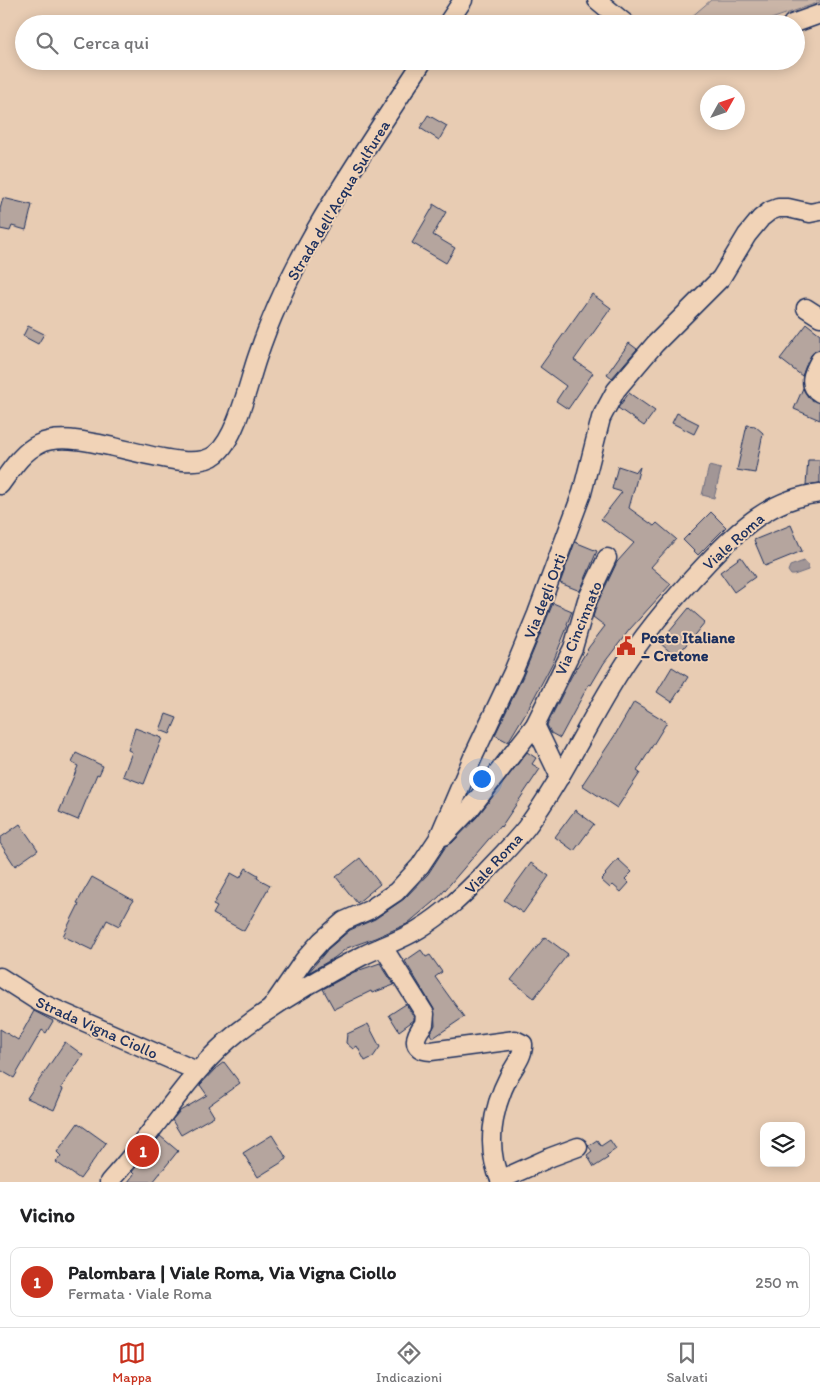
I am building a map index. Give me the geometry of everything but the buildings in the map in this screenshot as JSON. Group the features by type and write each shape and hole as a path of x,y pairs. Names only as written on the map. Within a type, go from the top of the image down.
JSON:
{"street":[{"path":"453,15 463,0"},
{"path":"597,0 615,15"},
{"path":"805,19 820,14"},
{"name":"Strada dell'Acqua Sulfurea","path":"0,485 16,463 28,451 42,442 54,440 76,440 182,461 206,460 218,453 225,445 235,424 276,305 296,264 319,224 417,70"},
{"name":"Via degli Orti","path":"271,1008 304,960 321,941 339,924 369,910 396,892 420,866 435,845 530,634 577,508 587,477 599,424 610,398 631,370 721,278 747,235 761,218 778,208 810,213 820,211"},
{"path":"816,388 813,374 820,360"},
{"name":"Viale Roma","path":"109,1182 197,1071 237,1033 271,1008 311,983 419,930 462,896 524,830 560,777 618,674 643,635 671,602 724,546 760,515 789,500 820,493"},
{"name":"Via Cincinnato","path":"435,845 469,810 535,725 573,648 587,600 607,558"},
{"path":"535,725 560,777"},
{"path":"383,947 425,1014 424,1024 418,1032 416,1039 423,1050 431,1051 515,1040 523,1044 520,1057 499,1100 493,1126 492,1154 501,1181 578,1146"},
{"name":"Strada Vigna Ciollo","path":"0,976 39,1002 197,1071"}],"shaded area":[{"path":"711,0 820,0 820,2 783,15 694,15"},
{"path":"709,466 721,469 714,498 702,495"},
{"path":"804,561 808,564 808,570 791,575 788,571 790,566"}],"place":[{"name":"Poste Italiane – Cretone","path":"626,646"},
{"name":"Palombara | Viale Roma, Via Vigna Ciollo","path":"143,1151"}]}
